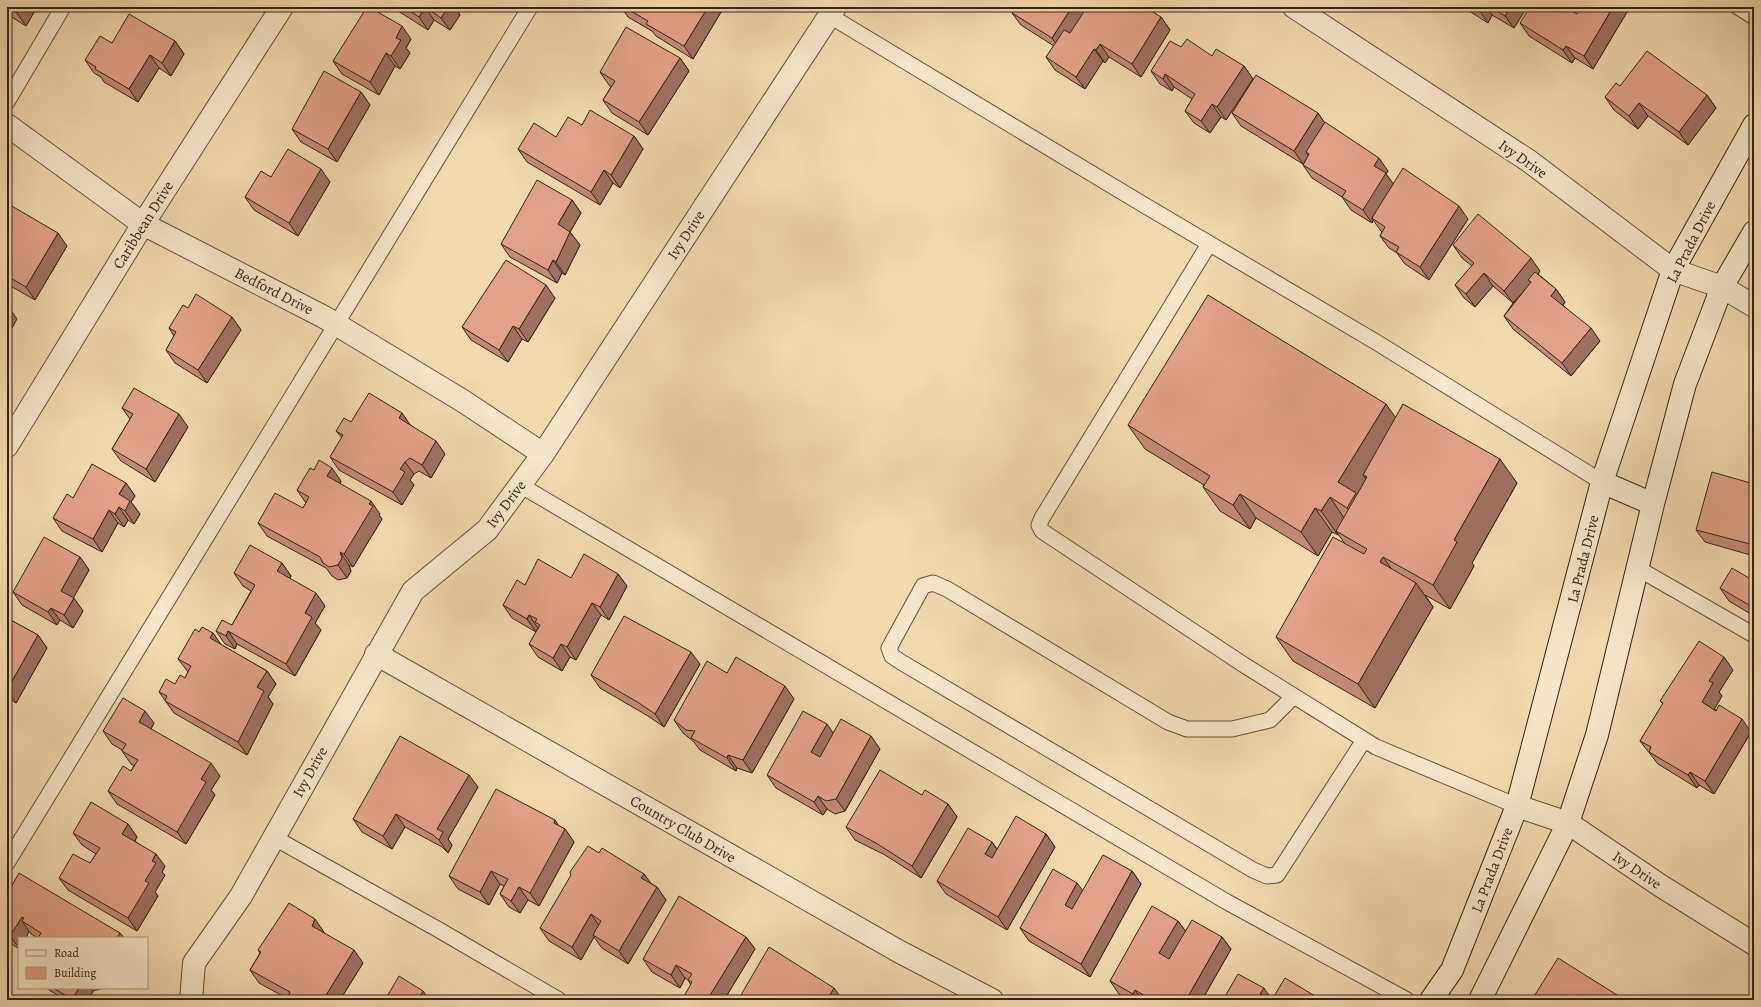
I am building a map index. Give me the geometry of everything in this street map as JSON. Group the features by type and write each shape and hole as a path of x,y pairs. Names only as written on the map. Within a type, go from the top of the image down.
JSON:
{"street":[{"name":"Caribbean Drive","path":"7,446 143,224 282,7"},
{"name":"Ivy Drive","path":"1294,7 1529,162 1673,270 1722,286 1754,306"},
{"name":"Ivy Drive","path":"191,1000 194,963 241,896 376,654 413,591 487,530 520,486 543,454 833,12"},
{"name":"Bedford Drive","path":"7,125 143,224 335,323 463,401 543,454"},
{"name":"La Prada Drive","path":"1431,1000 1452,970 1517,806 1602,482 1673,270 1754,125"},
{"path":"1480,1000 1568,823 1597,735 1653,504 1685,384 1722,286 1754,232"},
{"path":"1602,482 1653,504"},
{"name":"Country Club Drive","path":"376,654 900,952 992,1000"},
{"name":"Ivy Drive","path":"1517,806 1568,823 1661,886 1754,944"}],"lane":[{"path":"7,102 63,7"},
{"path":"7,863 335,323 530,7"},
{"path":"1738,7 1754,17"},
{"path":"833,12 1209,244 1376,342 1602,482"},
{"path":"1209,244 1042,518 1039,525 1042,531 1244,666 1376,747 1517,806"},
{"path":"520,486 1227,902 1407,1000"},
{"path":"1637,568 1754,635"},
{"path":"1294,696 1270,720 1232,729 1187,729 1168,722 947,589 933,583 923,586 889,648 892,656 901,662 1253,870 1267,876 1277,875 1364,740"},
{"path":"273,837 560,1000"}],"building":[{"path":"7,7 20,7 17,13"},
{"path":"367,7 402,26 396,38 401,40 391,56 386,53 370,82 333,61"},
{"path":"404,7 425,7 419,17"},
{"path":"425,7 448,7 441,18"},
{"path":"624,7 708,7 684,46 646,24 648,21"},
{"path":"1015,7 1072,7 1052,38 1012,13"},
{"path":"1087,7 1145,7 1161,17 1132,64 1100,44 1096,50 1094,49 1076,77 1046,57 1064,30 1070,33"},
{"path":"1491,7 1510,7 1505,16"},
{"path":"1530,7 1565,7 1577,14 1581,7 1613,7 1584,56 1566,46 1563,50 1520,23"},
{"path":"129,14 175,41 162,63 150,55 129,89 95,69 96,67 85,60 100,36 112,43"},
{"path":"626,27 680,58 639,122 603,100 615,81 600,72"},
{"path":"1187,39 1212,56 1216,49 1244,66 1217,107 1212,104 1201,121 1185,111 1195,94 1165,74 1163,79 1151,71 1170,41 1181,47"},
{"path":"1647,51 1707,95 1679,132 1639,103 1629,116 1605,97 1616,83 1620,86"},
{"path":"324,71 361,92 328,149 292,129"},
{"path":"1256,75 1318,113 1294,151 1232,113"},
{"path":"590,110 634,136 611,175 604,170 591,192 518,149 534,123 556,137 568,117 582,125"},
{"path":"1325,122 1379,158 1374,166 1386,173 1363,210 1342,197 1346,191 1303,165 1309,154 1306,152"},
{"path":"288,149 321,169 289,223 245,197 261,171 271,177"},
{"path":"1403,168 1459,206 1420,267 1396,252 1399,247 1380,236 1385,227 1372,218"},
{"path":"537,180 572,200 558,224 570,232 556,262 553,260 548,270 501,244"},
{"path":"10,205 58,233 26,287 7,276 7,210"},
{"path":"1478,214 1531,258 1504,291 1484,273 1466,294 1455,285 1474,263 1453,245"},
{"path":"506,260 546,285 519,329 513,326 499,350 462,327"},
{"path":"1535,272 1556,289 1551,296 1591,328 1562,363 1504,316 1531,282 1528,280"},
{"path":"196,294 232,317 198,370 166,350 176,332 169,328 183,305 188,308"},
{"path":"1208,295 1386,404 1338,482 1356,493 1347,508 1330,497 1321,511 1315,508 1301,532 1240,494 1233,505 1203,487 1210,476 1128,425"},
{"path":"134,388 179,414 146,469 112,449 133,414 122,408"},
{"path":"369,393 402,413 399,418 436,441 422,465 410,458 405,462 400,469 405,472 393,492 330,457 343,435 336,431 344,418 351,422"},
{"path":"1403,404 1500,459 1454,540 1457,542 1433,585 1383,557 1380,562 1416,583 1358,684 1276,637 1333,537 1364,554 1367,549 1336,531 1367,477 1363,475"},
{"path":"319,460 332,468 327,476 371,501 369,504 373,506 344,554 340,552 342,558 338,565 329,567 323,563 320,557 258,523 275,493 303,508 309,497 297,490 310,468 314,470"},
{"path":"92,464 126,483 119,494 130,501 125,511 119,507 115,514 109,510 93,539 53,518 67,494 73,498"},
{"path":"1712,472 1754,484 1754,545 1696,530"},
{"path":"44,537 80,557 61,591 74,598 64,615 51,608 48,612 13,592"},
{"path":"250,545 282,563 277,571 316,593 305,613 312,617 286,664 228,631 226,636 216,631 222,620 232,625 255,585 234,573"},
{"path":"584,554 618,574 600,607 592,603 567,647 561,644 553,658 529,644 540,625 535,622 537,619 529,615 527,619 503,605 517,580 525,585 538,559 571,578"},
{"path":"1732,568 1754,581 1754,608 1720,588"},
{"path":"624,616 691,652 655,714 591,675"},
{"path":"7,618 38,635 7,690"},
{"path":"202,627 213,633 210,638 267,671 257,687 264,691 238,742 165,701 167,696 159,692 166,679 175,684 180,675 185,678 191,666 178,659 195,629 199,632"},
{"path":"1699,641 1724,657 1709,681 1713,683 1702,702 1716,711 1719,705 1742,719 1705,781 1690,772 1688,775 1649,752 1651,747 1640,741 1663,703 1660,701"},
{"path":"736,657 785,686 743,760 728,755 727,758 691,738 695,731 686,730 674,720 707,661 727,673"},
{"path":"123,698 145,711 139,722 211,763 201,779 206,782 177,832 108,791 123,766 131,771 138,760 122,751 126,744 103,731"},
{"path":"803,711 827,724 811,752 820,757 841,719 871,736 836,799 826,801 818,796 814,802 767,775"},
{"path":"400,736 469,775 437,829 443,832 439,840 396,814 383,836 353,819"},
{"path":"880,770 922,795 925,790 948,804 912,866 876,843 846,827"},
{"path":"496,789 555,820 554,823 565,829 530,893 519,887 511,901 500,894 508,879 491,871 480,892 449,876"},
{"path":"91,802 128,824 122,834 156,854 152,861 156,863 145,881 149,883 128,918 59,878 73,854 90,863 100,848 73,833"},
{"path":"1016,816 1046,834 998,917 937,881 968,828 992,842 985,854 992,858"},
{"path":"588,846 599,853 602,848 644,874 641,878 657,887 619,951 593,935 601,921 591,914 572,947 540,928 571,875 570,872"},
{"path":"1103,855 1132,871 1081,964 1020,928 1053,869 1077,883 1065,905 1072,909"},
{"path":"19,873 120,933 118,937 39,937 41,933 22,921 24,918 22,917 10,936 7,934 7,894"},
{"path":"679,896 746,937 707,1000 682,1000 692,982 688,980 692,974 676,965 671,975 643,959"},
{"path":"289,903 315,919 312,926 354,950 323,1000 304,1000 300,997 298,1000 295,1000 288,996 290,992 250,970 261,952 258,950"},
{"path":"1152,906 1178,921 1159,953 1169,959 1192,920 1222,937 1186,1000 1152,1000 1135,990 1133,994 1110,981"},
{"path":"769,947 834,988 827,1000 738,1000"},
{"path":"1558,958 1625,1000 1537,1000 1533,998"},
{"path":"1238,974 1264,988 1260,994 1271,1000 1223,1000"},
{"path":"399,976 423,991 418,1000 385,1000"},
{"path":"1285,978 1315,996 1313,1000 1277,1000 1273,998"},
{"path":"55,989 78,989 72,999"},
{"path":"440,996 447,1000 438,1000"}]}
